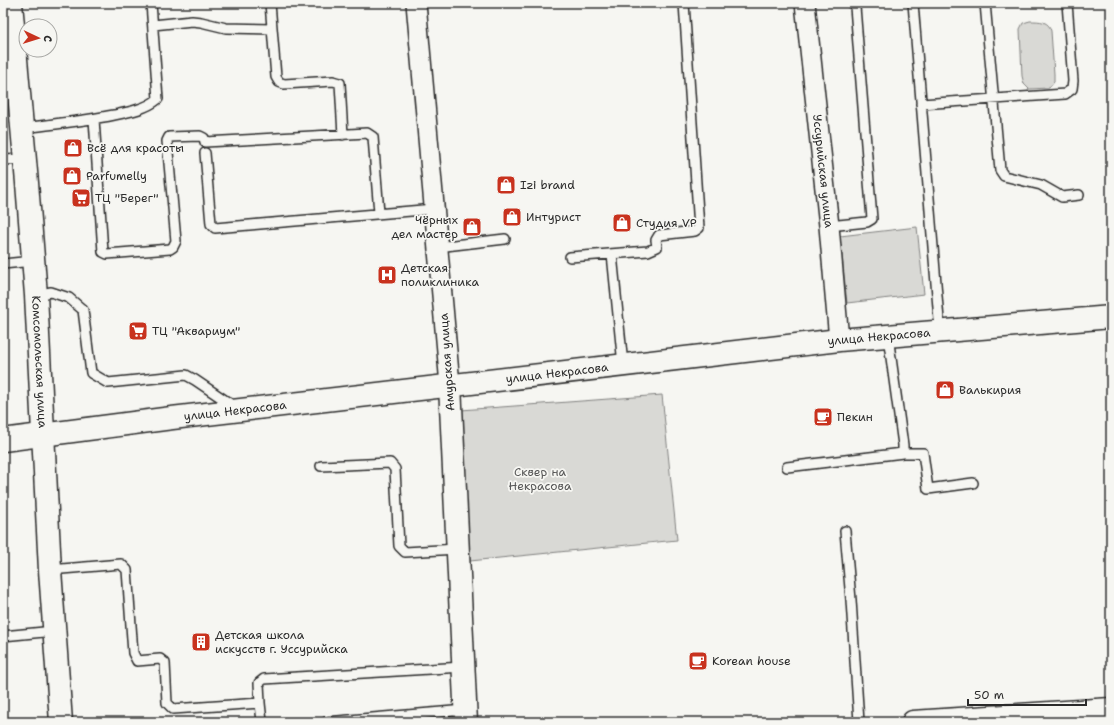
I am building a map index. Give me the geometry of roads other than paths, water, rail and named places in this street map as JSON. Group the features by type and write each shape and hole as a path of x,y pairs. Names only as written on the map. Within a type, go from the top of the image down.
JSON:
{"main road":[{"name":"Комсомольская улица","path":"11,3 23,128 36,295 50,570 61,722"},
{"name":"улица Некрасова","path":"3,440 239,410 839,340 1111,317"},
{"name":"Амурская улица","path":"450,385 465,716"},
{"path":"913,722 1111,709"}],"street":[{"name":"Амурская улица","path":"416,3 450,385"},
{"name":"Уссурийская улица","path":"805,3 829,226 839,340"}],"lane":[{"path":"23,128 94,119 133,111 158,99 151,3"},
{"path":"270,3 276,77 279,82 284,84 333,81 340,83 343,135"},
{"path":"570,257 648,252 657,247 656,240 659,235 695,231 699,228 684,3"},
{"path":"829,226 868,222 872,219 855,7 852,3"},
{"path":"913,3 940,332"},
{"path":"985,3 1000,170 1004,176 1041,185 1062,197 1079,195"},
{"path":"921,104 1065,94 1072,88 1073,81 1067,3"},
{"path":"153,25 192,21 226,28 271,29"},
{"path":"94,119 103,252 107,254 170,249 173,247 176,241 167,141 169,137 200,136 204,138 204,142 367,133 373,137 379,214"},
{"path":"205,153 211,224 215,228 434,209"},
{"path":"3,160 25,158"},
{"path":"438,247 505,239"},
{"path":"612,254 623,365"},
{"path":"3,264 33,261"},
{"path":"36,295 51,292 69,298 82,310 91,373 108,383 186,376 195,380 239,410"},
{"path":"888,336 903,453"},
{"path":"786,467 903,453 923,453 928,489 973,483"},
{"path":"321,466 390,463 395,469 399,546 405,552 457,549"},
{"path":"845,531 852,600 858,722"},
{"path":"50,570 121,564 127,570 133,653 137,661 160,659 165,663 167,703 173,709 260,703"},
{"path":"3,636 54,631"},
{"path":"262,722 259,683 264,679 463,667"},
{"path":"326,722 465,716"}],"place":[{"name":"Всё для красоты","path":"73,148"},
{"name":"Parfumelly","path":"72,176"},
{"name":"Izi brand","path":"506,185"},
{"name":"ТЦ \"Берег\"","path":"81,198"},
{"name":"Интурист","path":"512,217"},
{"name":"Студия VP","path":"622,223"},
{"name":"Чёрных дел мастер","path":"472,227"},
{"name":"Детская поликлиника","path":"387,275"},
{"name":"ТЦ \"Аквариум\"","path":"138,331"},
{"name":"Валькирия","path":"945,390"},
{"name":"Пекин","path":"823,417"},
{"name":"Детская школа искусств г. Уссурийска","path":"201,642"},
{"name":"Korean house","path":"698,661"}],"park label":[{"name":"Сквер на Некрасова","path":"540,479"}]}
